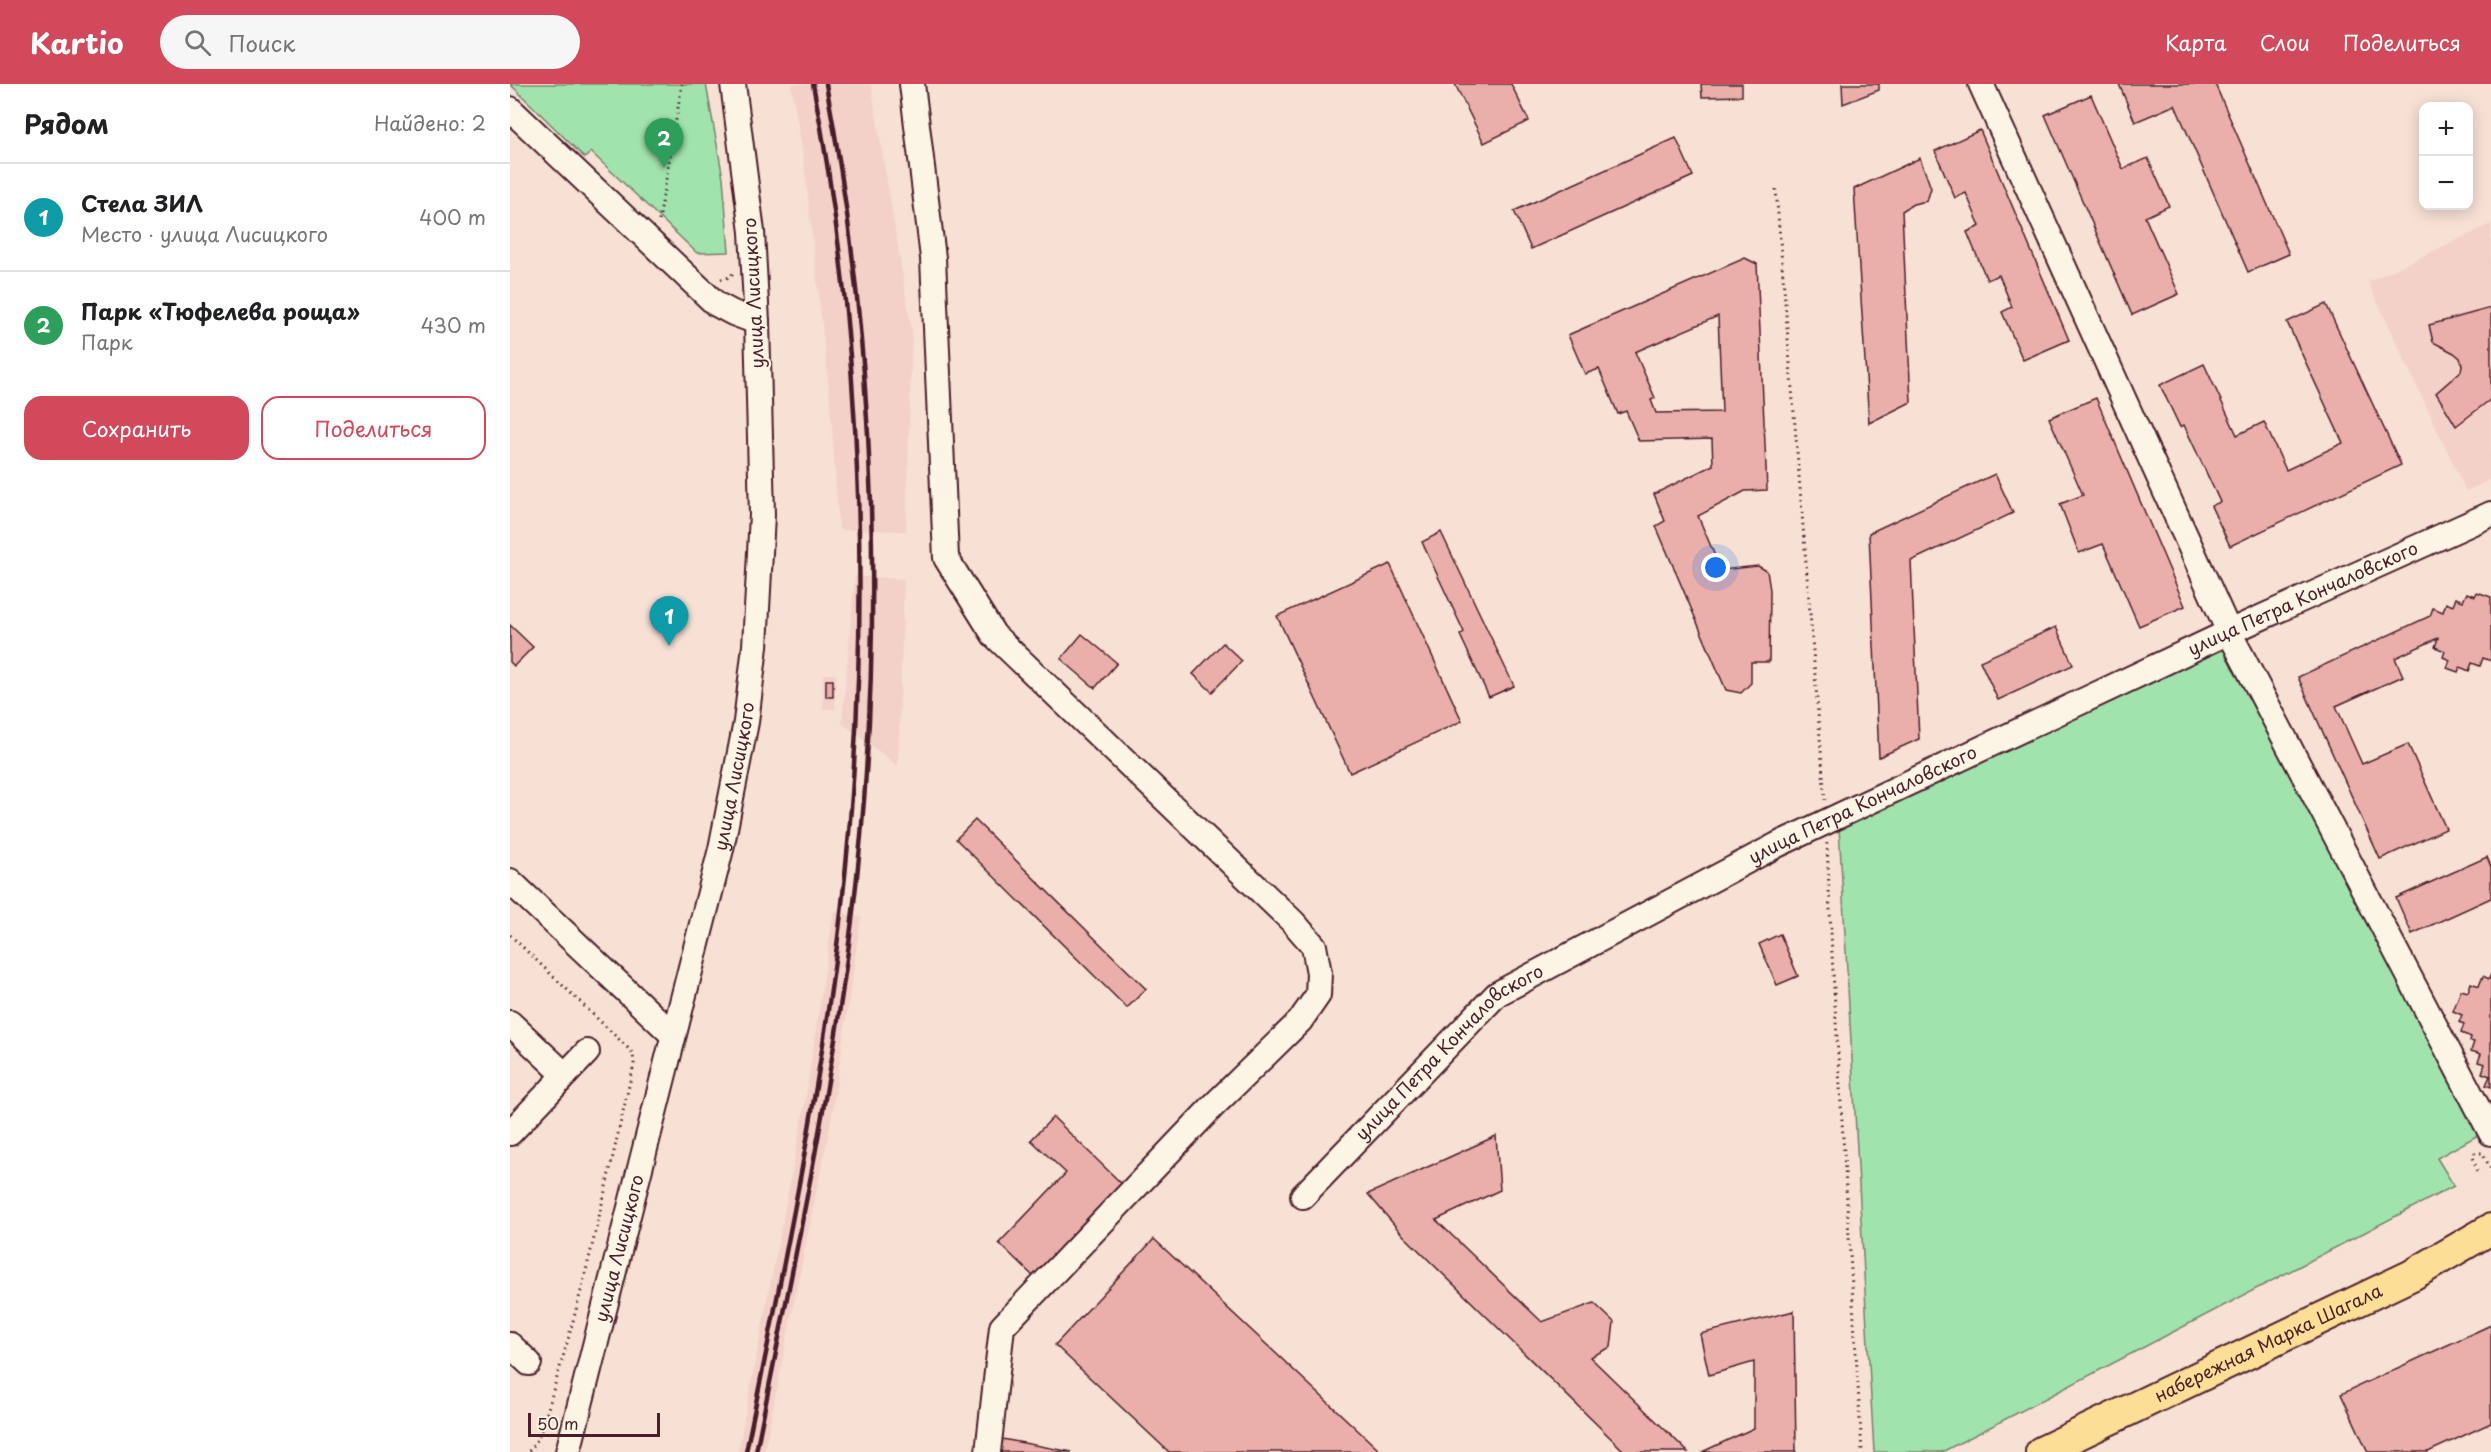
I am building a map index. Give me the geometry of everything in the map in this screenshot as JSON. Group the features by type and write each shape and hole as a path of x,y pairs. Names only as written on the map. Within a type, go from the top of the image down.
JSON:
{"main road":[{"name":"набережная Марка Шагала","path":"2041,1452 2381,1291 2491,1229"}],"street":[{"name":"улица Лисицкого","path":"568,1452 672,1034 721,849 746,722 755,646 762,515 757,322 752,232 733,84"},
{"path":"912,84 933,258 945,558 994,635 1293,922 1314,946 1319,973 1318,995 1300,1021 1212,1107 1002,1327 988,1452"},
{"path":"1981,84 2229,632 2491,1133"},
{"path":"513,119 716,304 757,322"},
{"name":"улица Петра Кончаловского","path":"1303,1196 1497,994 1777,845 2229,632 2491,514"},
{"path":"510,881 672,1034"},
{"path":"510,1023 565,1075"},
{"path":"511,1130 586,1052"},
{"path":"510,1345 529,1363"}],"path":[{"path":"659,223 682,84"},
{"path":"510,935 626,1046 633,1054 634,1064 577,1313 547,1411 534,1447 528,1452"},
{"path":"2477,1171 2473,1157 2475,1153 2482,1153 2491,1169"}],"shaded area":[{"path":"791,84 871,84 912,332 906,531 839,530 829,387 803,154"},
{"path":"2491,224 2491,479 2466,491 2368,282"},
{"path":"855,576 904,579 898,766 842,723"},
{"path":"823,674 836,674 835,709 823,709"},
{"path":"834,911 861,917 832,1115 764,1452 738,1452 804,1109"}],"green space":[{"path":"510,84 706,84 723,178 729,252 697,253 591,152 585,158"},
{"path":"2222,646 2480,1134 2437,1158 2454,1186 1942,1452 1874,1452 1839,827"}],"building":[{"path":"1455,84 1511,84 1529,121 1484,143"},
{"path":"1701,84 1742,84 1742,96 1702,97"},
{"path":"1842,84 1879,84 1879,90 1843,104"},
{"path":"2119,84 2215,84 2289,254 2248,272 2175,105 2135,122"},
{"path":"2091,95 2123,169 2148,158 2169,206 2145,217 2179,294 2132,315 2045,115"},
{"path":"1980,130 2069,340 2023,360 2002,312 2012,307 1999,275 1987,280 1967,232 1980,226 1966,193 1955,198 1935,151"},
{"path":"1676,138 1693,176 1531,249 1514,211"},
{"path":"1920,158 1931,188 1927,201 1913,204 1902,211 1911,402 1869,423 1854,189"},
{"path":"1745,258 1757,264 1767,490 1745,491 1698,516 1721,570 1758,566 1767,571 1770,590 1769,662 1751,662 1751,683 1741,693 1726,690 1656,526 1665,521 1654,494 1713,465 1712,439 1639,441 1626,411 1618,414 1599,369 1585,374 1568,335","holes":["1718,316 1722,412 1656,413 1651,400 1655,398 1635,352"]},
{"path":"2326,304 2401,465 2230,546 2211,506 2220,502 2184,425 2180,427 2160,385 2204,364 2237,435 2264,422 2286,470 2343,443 2287,322"},
{"path":"2491,308 2491,399 2456,426 2436,393 2461,371 2462,365 2460,358 2454,353 2433,342 2429,325"},
{"path":"2096,398 2185,606 2139,626 2103,544 2079,553 2060,504 2083,495 2049,418"},
{"path":"1995,474 2013,513 1911,561 1919,739 1879,757 1869,533"},
{"path":"1441,532 1514,686 1489,697 1460,635 1464,632 1422,542"},
{"path":"1390,564 1462,721 1350,773 1277,616"},
{"path":"2477,592 2491,597 2491,661 2483,658 2480,666 2472,663 2469,671 2460,667 2458,672 2447,668 2450,660 2443,657 2445,651 2435,647 2438,638 2395,658 2403,676 2336,706 2362,764 2408,744 2446,829 2380,859 2298,677 2430,616 2433,608 2443,612 2446,603 2453,606 2456,598 2463,601 2467,593 2475,596"},
{"path":"510,625 533,647 514,666 510,662"},
{"path":"2056,627 2073,665 1998,700 1980,661"},
{"path":"1082,634 1117,663 1095,688 1061,659"},
{"path":"1223,643 1242,661 1212,692 1193,674"},
{"path":"826,680 833,680 833,697 826,697"},
{"path":"975,820 1146,989 1127,1008 956,839"},
{"path":"2487,857 2491,867 2491,898 2412,934 2396,898"},
{"path":"1780,934 1798,976 1777,985 1759,944"},
{"path":"2491,974 2491,1087 2486,1085 2490,1076 2482,1073 2485,1064 2478,1062 2481,1054 2471,1051 2474,1042 2470,1041 2471,1037 2461,1033 2464,1024 2459,1022 2462,1015 2453,1011 2461,990 2468,992 2471,983 2479,986 2483,976 2489,979"},
{"path":"1053,1117 1123,1185 1035,1278 999,1243 1066,1173 1031,1140"},
{"path":"1496,1136 1500,1190 1436,1220 1542,1322 1594,1303 1614,1322 1611,1347 1590,1357 1688,1452 1625,1452 1402,1234 1368,1194"},
{"path":"1154,1239 1381,1452 1169,1452 1055,1345"},
{"path":"1794,1311 1796,1452 1702,1452 1754,1428 1754,1362 1709,1375 1700,1334"},
{"path":"2491,1325 2491,1423 2428,1452 2368,1452 2341,1394"},
{"path":"1002,1439 1072,1452 1000,1452"}],"railway":[{"path":"746,1452 799,1183 822,1048 841,913 851,810 857,707 858,497 853,393 844,289 813,84"},
{"path":"756,1452 833,1054 852,920 863,816 869,711 872,606 871,501 866,396 843,187 826,84"}],"place":[{"name":"Парк «Тюфелева роща»","path":"664,168"},
{"name":"Стела ЗИЛ","path":"669,646"}]}
